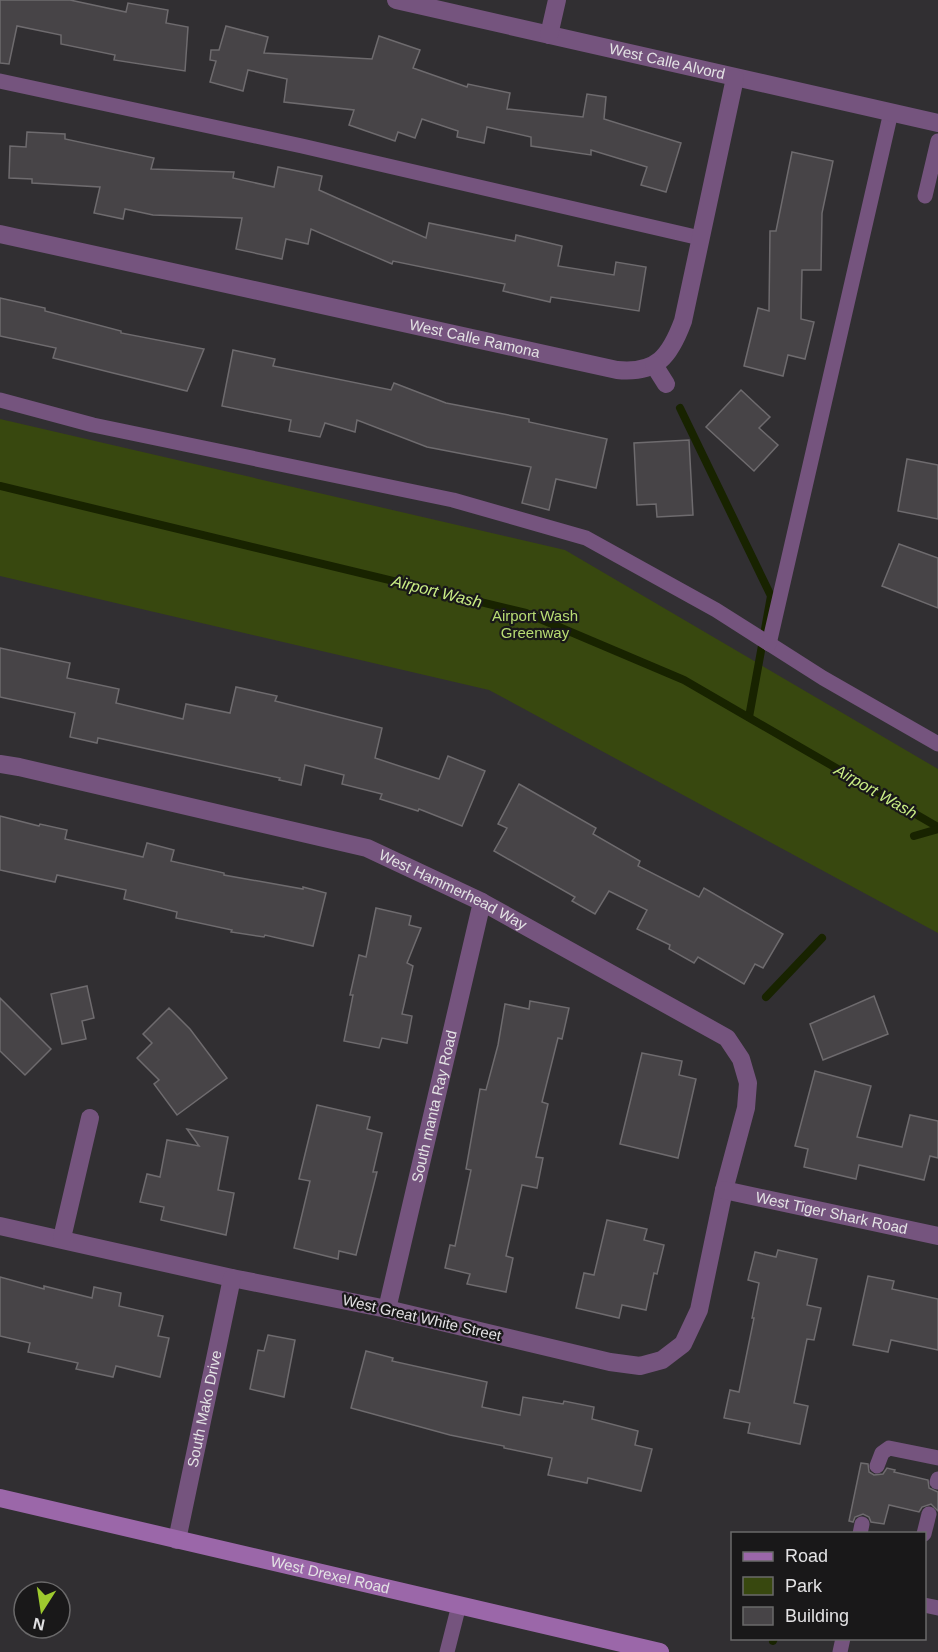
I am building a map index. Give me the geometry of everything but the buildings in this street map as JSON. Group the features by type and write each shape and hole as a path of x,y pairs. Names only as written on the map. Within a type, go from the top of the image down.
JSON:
{"street":[{"name":"West Calle Alvord","path":"396,0 938,123"},
{"path":"549,35 557,0"},
{"path":"666,384 654,365 672,347 683,321 735,78"},
{"name":"West Calle Ramona","path":"0,234 617,370 639,371 654,365"},
{"name":"West Hammerhead Way","path":"0,764 367,848 482,902 727,1038 741,1059 748,1083 746,1108 724,1190"},
{"name":"South manta Ray Road","path":"387,1309 482,902"},
{"path":"62,1238 90,1118"},
{"name":"West Tiger Shark Road","path":"724,1190 938,1236"},
{"name":"West Great White Street","path":"0,1226 62,1238 232,1278 387,1309 622,1364 666,1366 683,1344 699,1310 724,1190"},
{"name":"South Mako Drive","path":"177,1540 232,1278"},
{"name":"West Drexel Road","path":"0,1498 660,1652"}],"lane":[{"path":"0,81 302,146 700,238"},
{"path":"769,644 891,112"},
{"path":"925,196 938,141"},
{"path":"0,400 93,425 453,500 586,538 716,610 938,744"},
{"path":"877,1466 882,1453 889,1448 938,1458"},
{"path":"924,1532 929,1514"},
{"path":"447,1652 459,1605"}],"green space":[{"name":"Airport Wash Greenway","path":"0,419 565,550 938,769 938,933 489,690 0,576"}],"waterway":[{"path":"680,408 771,596 749,717"},
{"name":"Airport Wash","path":"0,486 526,613 684,680 938,827"},
{"path":"914,836 938,829"},
{"path":"766,997 822,938"}]}
